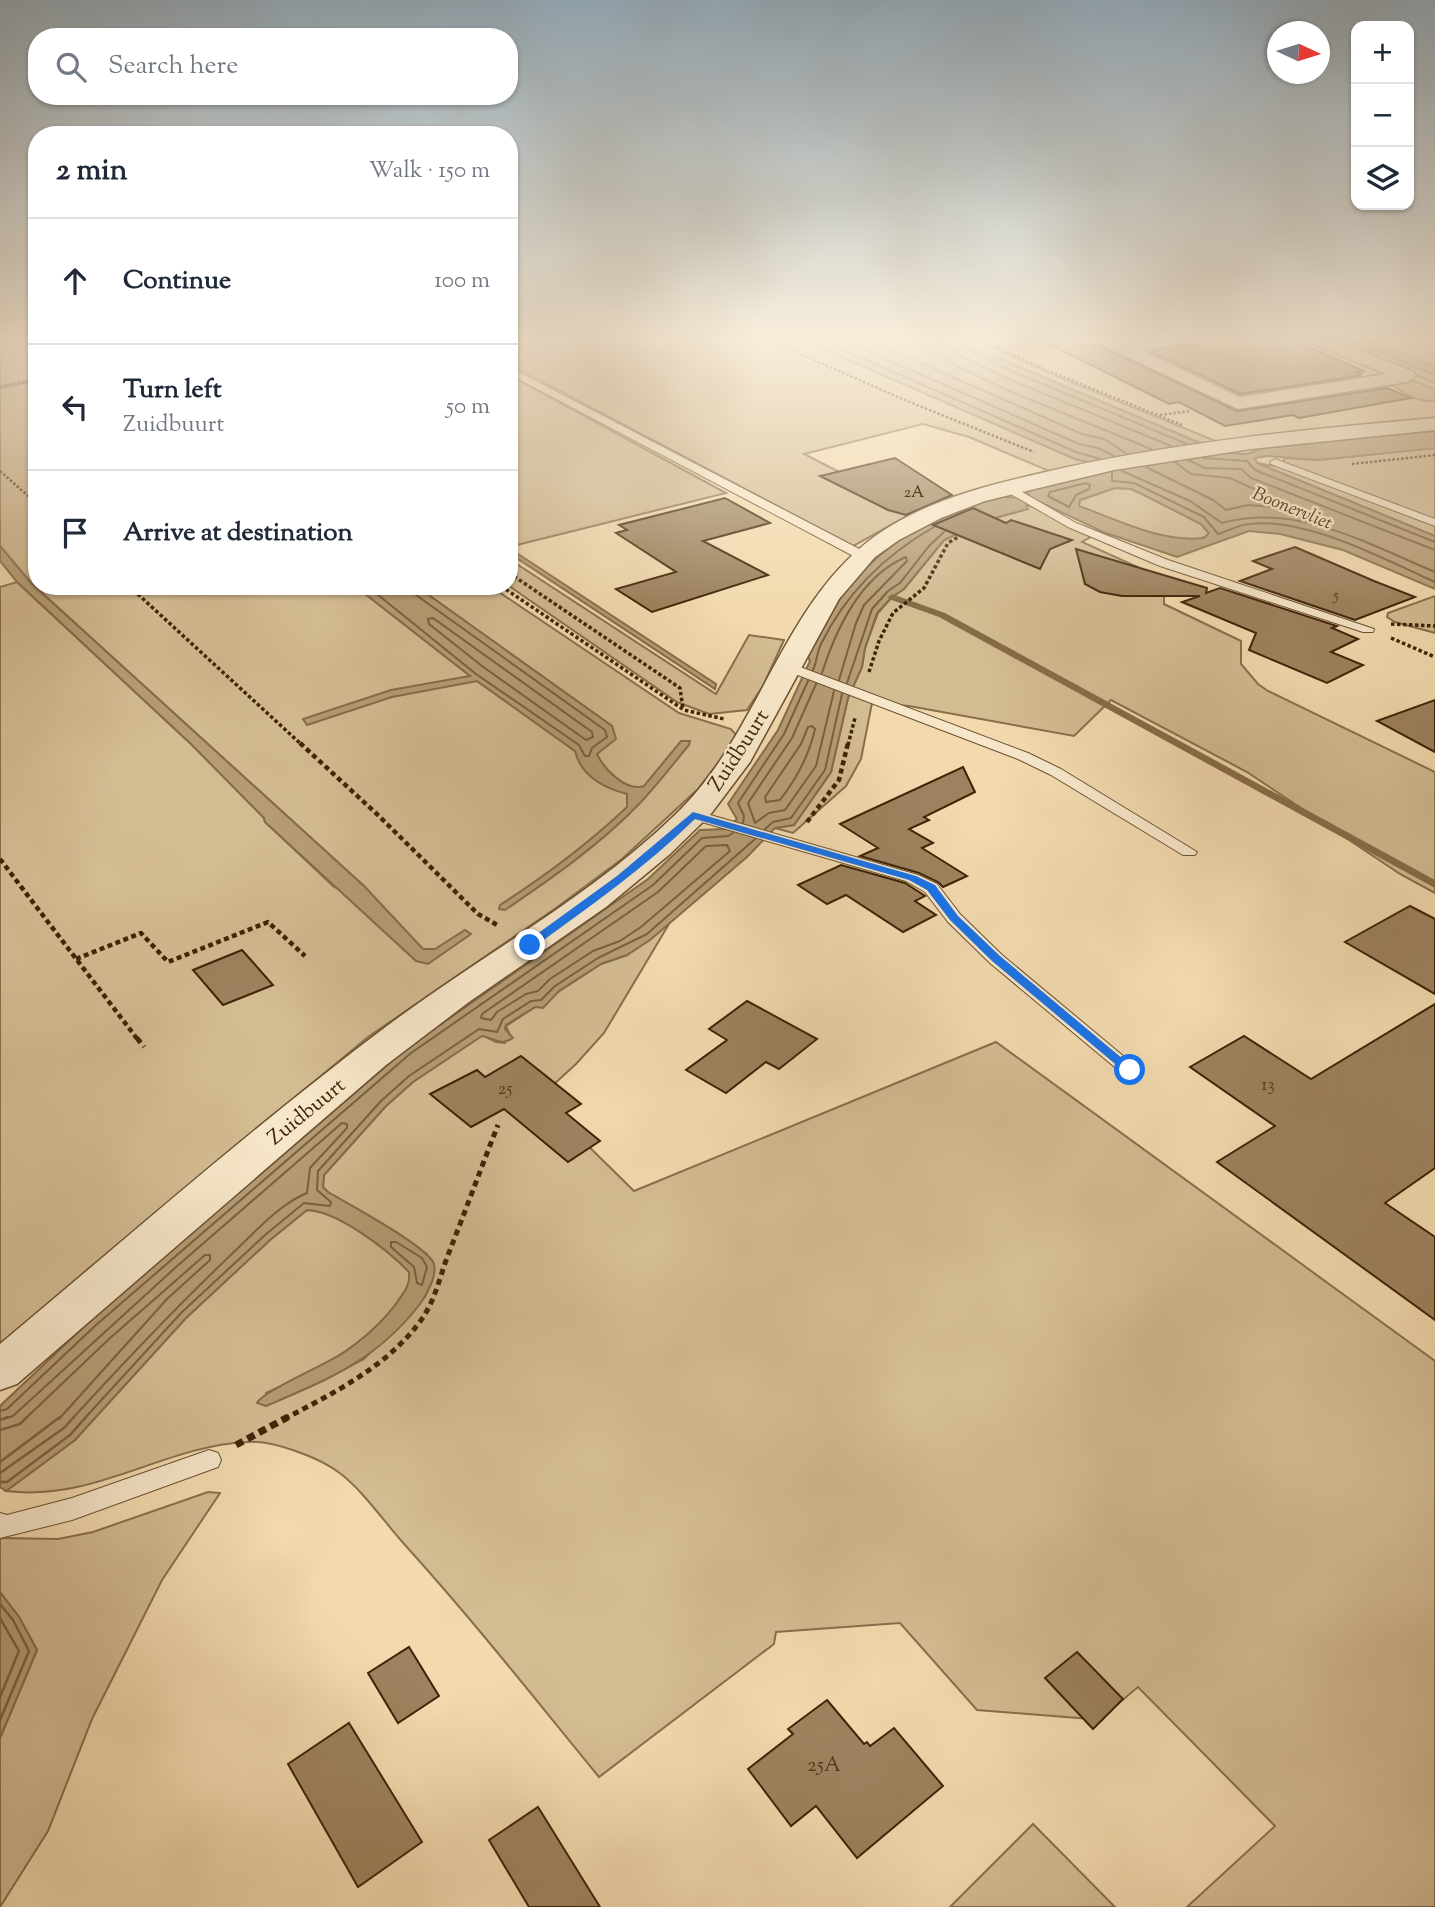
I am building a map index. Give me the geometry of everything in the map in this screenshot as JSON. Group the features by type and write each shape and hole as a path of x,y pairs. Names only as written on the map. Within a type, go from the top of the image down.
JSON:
{"street":[{"name":"Zuidbuurt","path":"0,1371 293,1121 423,1018 530,945 662,845 693,815 732,767 794,669 832,588 863,555 889,535 930,514 1099,467 1228,444 1404,427"},
{"path":"1228,444 1262,457"}],"lane":[{"path":"618,427 863,555"},
{"path":"1262,457 1435,523"},
{"path":"1013,491 1072,525 1164,564 1368,629"},
{"path":"794,669 858,691 903,711 1023,756 1056,772 1189,852"},
{"path":"693,815 912,878 931,888 954,918 996,959 1130,1070"},
{"path":"0,1524 3,1528 72,1509 209,1460"}],"path":[{"path":"972,427 1077,472"},
{"path":"1187,427 1228,444"},
{"path":"0,471 28,496"},
{"path":"777,838 806,822 839,780 858,691 878,641 893,613 924,588 948,543 968,531"},
{"path":"518,579 680,688 684,710"},
{"path":"139,595 379,816 478,914 530,945"},
{"path":"515,595 684,710 704,717 758,723"},
{"path":"1368,629 1403,623 1435,626"},
{"path":"1368,629 1435,657"},
{"path":"0,859 144,1047"},
{"path":"76,959 141,933 168,962 268,922 305,956"},
{"path":"209,1460 341,1387 396,1348 417,1327 436,1300 459,1226 498,1125"}],"shaded area":[{"path":"0,427 28,427 28,579 0,546"},
{"path":"518,427 605,427 726,493 518,545"},
{"path":"628,427 911,427 804,454 916,511 853,546"},
{"path":"934,427 1002,427 1075,459 1093,463 1049,471 969,437"},
{"path":"1162,427 1181,427 1218,442 1203,444"},
{"path":"1435,448 1435,536 1257,463 1280,467 1285,458 1319,460"},
{"path":"1115,488 1131,489 1140,493 1201,524 1209,534 1198,539 1165,536 1078,506 1080,500"},
{"path":"1026,504 1094,535 1082,542 1140,568 1164,589 1164,604 1241,641 1241,664 1258,684 1268,691 1435,772 1435,893 1400,874 1247,772 1111,700 1074,736 909,706 872,703 861,759 846,786 793,833 775,828 794,825 831,772 848,698 862,667 865,648 878,613 892,597 904,589 944,540 984,521 1024,510"},
{"path":"518,565 716,694 749,635 784,640 763,686 747,710 709,714 677,702 518,592"},
{"path":"17,582 191,744 265,822 334,887 378,903 365,887 44,595 367,595 477,681 575,751 612,726 429,595 503,595 679,713 731,729 738,737 698,789 622,859 556,908 368,1037 162,1208 0,1349 0,587"},
{"path":"1435,596 1435,633 1395,622 1387,617 1388,613"},
{"path":"669,924 604,1033 576,1064 530,1106 565,1123 634,1191 996,1042 1435,1361 1435,1907 1187,1907 1275,1826 1138,1687 1093,1725 1090,1719 977,1710 900,1623 776,1632 774,1644 599,1777 366,1499 350,1481 322,1462 283,1447 247,1442 186,1453 70,1489 6,1491 75,1440 186,1318 270,1240 307,1210 333,1217 362,1233 409,1272 409,1280 401,1298 371,1331 339,1356 266,1393 266,1406 364,1359 425,1297 431,1282 427,1254 328,1192 323,1187 324,1175 386,1106 413,1082 482,1035 505,1043 510,1035 506,1026 601,964 627,955"},
{"path":"208,1492 220,1493 162,1580 92,1719 48,1831 0,1907 0,1738 37,1650 19,1617 0,1592 0,1538 58,1539 93,1532"},
{"path":"1033,1824 1115,1907 950,1907"}],"water":[{"name":"Boonervliet","path":"1002,427 1162,427 1221,452 1244,454 1254,452 1263,445 1435,431 1435,448 1319,460 1267,456 1255,458 1257,463 1435,536 1435,589 1343,550 1280,534 1249,531 1177,557 1103,532 1040,502 1026,504 1028,509 984,521 944,540 904,589 877,613 865,648 862,667 848,698 831,772 794,825 775,828 747,857 650,940 627,955 601,964 559,991 543,1008 535,1007 506,1025 505,1029 513,1038 501,1042 482,1036 413,1082 386,1106 324,1175 323,1187 328,1192 418,1247 434,1264 433,1279 428,1290 404,1323 369,1354 331,1377 266,1406 257,1403 271,1392 338,1356 361,1340 393,1308 409,1280 409,1272 362,1233 333,1217 307,1210 270,1240 186,1318 75,1440 6,1491 0,1487 0,1406 91,1320 407,1048 648,879 700,830 727,829 737,819 728,804 778,730 810,661 808,657 821,628 838,601 880,555 905,536 962,507 997,497 1030,497 1026,490 1093,463 1075,459","holes":["1115,488 1131,489 1201,524 1209,533 1204,538 1188,539 1156,534 1079,506 1080,500"]},
{"path":"0,546 28,579 28,592 17,582 0,561"},
{"path":"518,554 716,684 715,689 518,559"},
{"path":"31,595 44,595 365,887 423,949 435,949 465,930 471,934 428,964 416,961 265,822 191,744"},
{"path":"366,595 429,595 612,726 616,739 597,754 616,778 630,786 644,786 681,741 690,741 646,796 609,833 505,910 499,909 500,905 566,859 627,807 627,794 595,780 582,767 575,751 477,681 392,697 307,725 303,719 391,690 470,676"},
{"path":"0,1592 19,1617 37,1650 0,1738"}],"building":[{"path":"895,458 952,495 906,515 888,510 820,476"},
{"path":"725,498 770,523 703,541 768,575 652,612 616,589 676,572 616,533 627,530 619,525"},
{"path":"973,508 1006,523 1011,520 1072,540 1050,549 1040,569 933,525"},
{"path":"1295,547 1415,597 1355,620 1240,581 1272,569 1253,561"},
{"path":"1076,549 1207,588 1206,593 1220,588 1337,626 1332,628 1358,639 1331,652 1363,665 1327,683 1249,650 1256,633 1182,602 1200,596 1122,596 1100,592 1085,584"},
{"path":"1435,700 1435,752 1377,721"},
{"path":"963,767 975,792 924,817 929,820 909,829 933,843 922,848 967,876 943,887 919,873 860,856 878,848 840,824"},
{"path":"841,865 905,883 925,896 915,901 936,915 903,932 846,895 827,904 798,885"},
{"path":"1410,906 1435,919 1435,994 1345,942"},
{"path":"242,950 273,985 223,1005 193,970"},
{"path":"747,1001 817,1039 779,1069 766,1062 726,1093 686,1070 727,1040 709,1029"},
{"path":"1435,1004 1435,1168 1385,1203 1435,1237 1435,1320 1217,1162 1275,1126 1190,1067 1244,1036 1311,1079"},
{"path":"521,1056 581,1104 566,1113 600,1141 568,1162 504,1109 471,1127 430,1094 477,1070 485,1077"},
{"path":"409,1647 439,1696 398,1723 368,1673"},
{"path":"1077,1652 1123,1699 1093,1729 1045,1678"},
{"path":"827,1700 864,1744 867,1742 870,1746 894,1728 943,1786 857,1858 816,1806 791,1826 748,1769 793,1734 788,1729"},
{"path":"349,1723 422,1842 358,1887 288,1764"},
{"path":"538,1807 600,1907 529,1907 489,1840"}],"waterway":[{"path":"892,597 942,615 1435,885"}],"route":[{"path":"530,945 621,878 662,845 693,815 912,878 931,888 954,918 996,959 1130,1070"}]}
